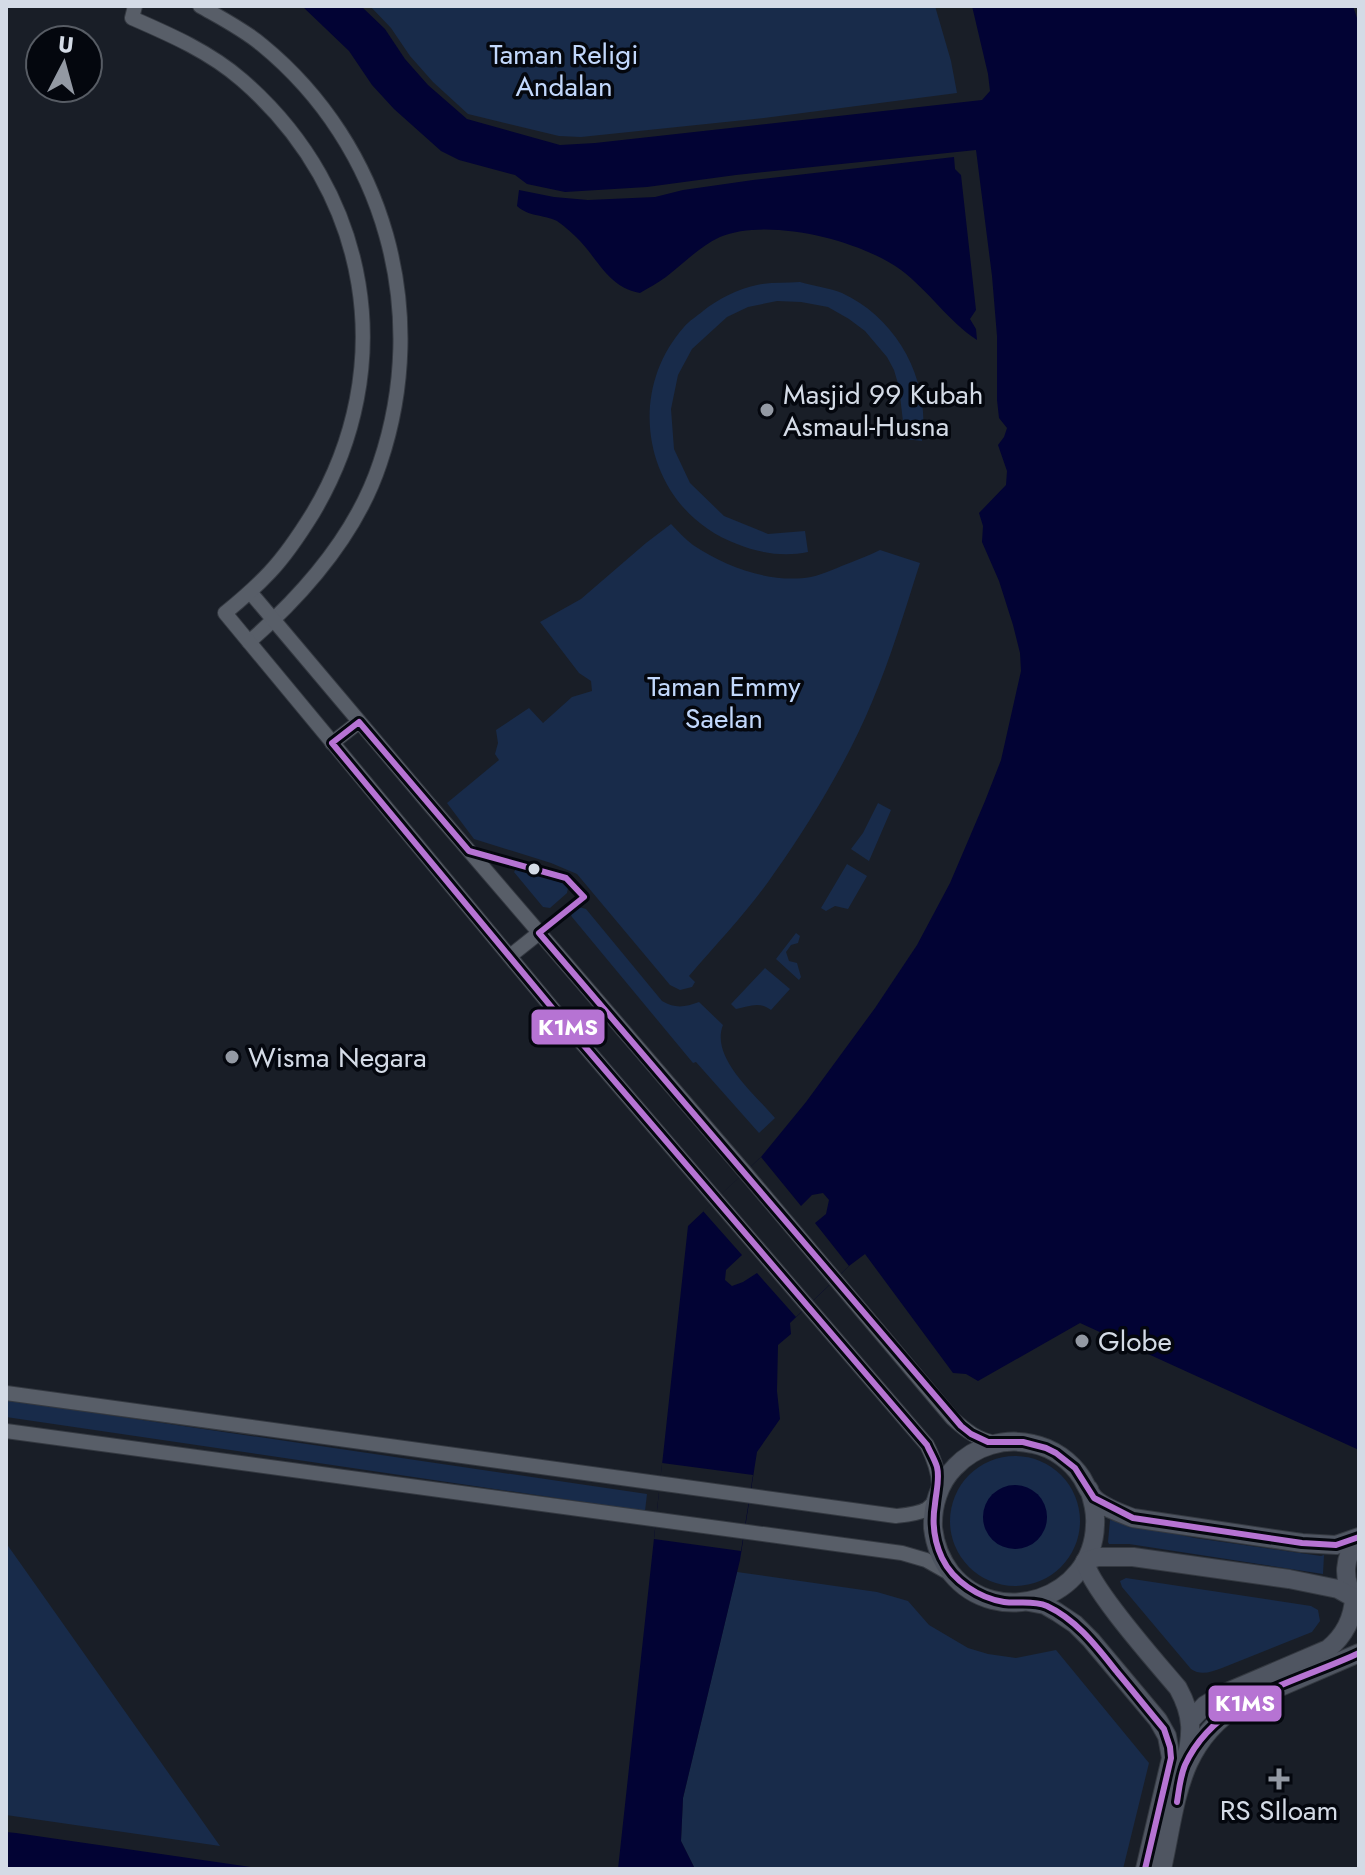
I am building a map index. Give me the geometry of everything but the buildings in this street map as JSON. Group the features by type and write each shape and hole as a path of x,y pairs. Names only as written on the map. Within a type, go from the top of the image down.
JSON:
{"main road":[{"path":"1089,1489 1093,1503 1094,1539 1085,1561 1071,1580 1049,1595 1028,1602 994,1600 973,1591 955,1577 942,1559 934,1534 934,1509 942,1483 956,1466 974,1452 997,1443 1023,1442 1046,1448 1075,1468 1089,1489 1094,1498 1133,1518 1325,1545 1359,1538"},
{"path":"1191,1720 1205,1705 1225,1693 1328,1649 1336,1642 1349,1621 1356,1601 1347,1583 1346,1566 1359,1538"},
{"path":"1085,1561 1098,1557 1133,1557 1242,1572 1321,1584 1338,1589 1356,1601"},
{"path":"1085,1561 1114,1609 1178,1688 1191,1720 1191,1738 1162,1869"},
{"path":"1028,1602 1045,1605 1075,1624 1158,1720 1167,1736 1171,1758 1145,1869"},
{"path":"1185,1766 1201,1738 1223,1715 1359,1653"}],"street":[{"path":"200,6 260,43 312,93 337,125 354,153 381,217 399,300 397,386 380,464 360,508 336,547 307,585 249,642"},
{"path":"6,1393 896,1516 928,1508 937,1496 937,1468 927,1445 568,1027 225,613 272,570 302,531 325,492 348,438 360,389 362,358 362,310 358,279 347,235 328,190 307,150 282,119 241,79 211,57 134,12"},
{"path":"250,592 952,1418 971,1434 997,1443"},
{"path":"332,743 359,722"},
{"path":"510,956 539,933"},
{"path":"6,1431 902,1553 941,1567 955,1577"}],"green space":[{"name":"Taman Religi Andalan","path":"370,6 935,6 957,93 764,118 581,137 559,136 468,114 433,82"},
{"path":"800,282 842,293 862,304 894,335 906,354 921,396 922,441 905,439 894,370 865,331 849,319 828,307 777,301 748,307 727,317 692,349 678,375 671,409 674,449 690,483 724,516 768,534 805,531 808,552 772,553 737,544 707,528 682,506 665,480 654,450 650,418 653,386 665,355 684,327 715,302 762,284"},
{"name":"Taman Emmy Saelan","path":"671,524 690,543 706,553 734,567 765,576 811,577 880,550 920,563 879,685 828,790 765,886 689,976 695,982 692,987 680,990 670,985 577,874 474,839 447,803 499,760 495,754 498,743 496,730 529,708 543,723 572,697 592,691 591,681 579,673 540,622 581,599"},
{"path":"878,803 891,810 869,861 851,849"},
{"path":"847,864 867,876 848,909 835,906 826,911 821,908"},
{"path":"516,869 563,883 568,888 567,893 550,908 543,907 514,872"},
{"path":"579,907 586,909 662,1001 680,1006 699,1002 723,1025 721,1037 728,1063 775,1118 759,1133 696,1062 693,1063 572,917 570,913"},
{"path":"796,933 800,936 798,943 791,945 786,952 789,961 797,963 799,980 776,959"},
{"path":"765,968 790,989 771,1010 759,1005 736,1009 731,1004"},
{"path":"6,1400 647,1494 645,1511 6,1417"},
{"path":"1015,1456 1040,1461 1061,1475 1075,1496 1080,1521 1075,1546 1061,1567 1040,1581 1015,1586 990,1581 969,1567 955,1546 950,1521 955,1496 969,1475 990,1461"},
{"path":"1110,1520 1195,1538 1324,1555 1323,1574 1129,1544 1109,1544"},
{"path":"6,1543 220,1846 6,1815"},
{"path":"737,1572 877,1592 908,1601 929,1625 968,1648 988,1654 1016,1658 1056,1650 1149,1763 1123,1869 695,1869 681,1841 683,1798"},
{"path":"1126,1578 1311,1606 1318,1610 1320,1621 1312,1632 1218,1669 1199,1672 1191,1669 1122,1587 1120,1581"}],"shaded area":[{"path":"302,6 361,6 385,29 405,59 428,85 467,119 560,145 982,100 990,91 972,6 1353,6 1359,24 1359,1450 1080,1323 978,1381 966,1374 953,1373 865,1254 790,1323 791,1334 778,1345 780,1419 757,1452 740,1560 683,1798 681,1841 695,1869 618,1869 688,1226 761,1157 806,1102 917,945 950,883 1001,760 1021,671 1013,625 982,542 983,526 979,513 1006,485 1007,471 998,445 1007,428 999,418 992,276 976,150 647,187 565,192 527,184 515,175 459,160 441,151 394,109 372,85 349,51"},
{"path":"954,157 955,169 961,175 976,310 970,319 976,329 977,340 901,270 862,249 838,241 788,231 740,231 712,241 640,293 619,285 584,245 559,223 517,206 519,190 588,200 655,197 753,180"},
{"path":"1015,1485 1038,1494 1047,1517 1038,1540 1015,1549 992,1540 983,1517 992,1494"},
{"path":"6,1832 16,1833 265,1869 6,1869"}],"pier":[{"path":"761,1157 801,1206 812,1195 823,1193 829,1200 826,1214 815,1223 849,1266 796,1317 757,1273 732,1286 725,1280 726,1270 742,1255 703,1211"},
{"path":"662,1463 753,1475 741,1551 654,1539"}],"transit line":[{"name":"K1MS","path":"1145,1869 1171,1758 1164,1729 1094,1644 1068,1619 1042,1604 1004,1602 985,1597 953,1574 942,1558 935,1538 938,1472 927,1445 568,1027 332,743 359,722 469,851 566,878 584,897 539,933 971,1434 988,1442 1023,1442 1056,1453 1075,1468 1094,1498 1133,1518 1302,1543 1336,1545 1359,1537"},
{"name":"K1MS","path":"1177,1802 1185,1765 1199,1742 1217,1723 1261,1694 1359,1653"}],"place":[{"name":"Masjid 99 Kubah Asmaul-Husna","path":"767,410"},
{"name":"Wisma Negara","path":"232,1057"},
{"name":"Globe","path":"1082,1341"},
{"name":"RS SIloam","path":"1279,1779"}]}
